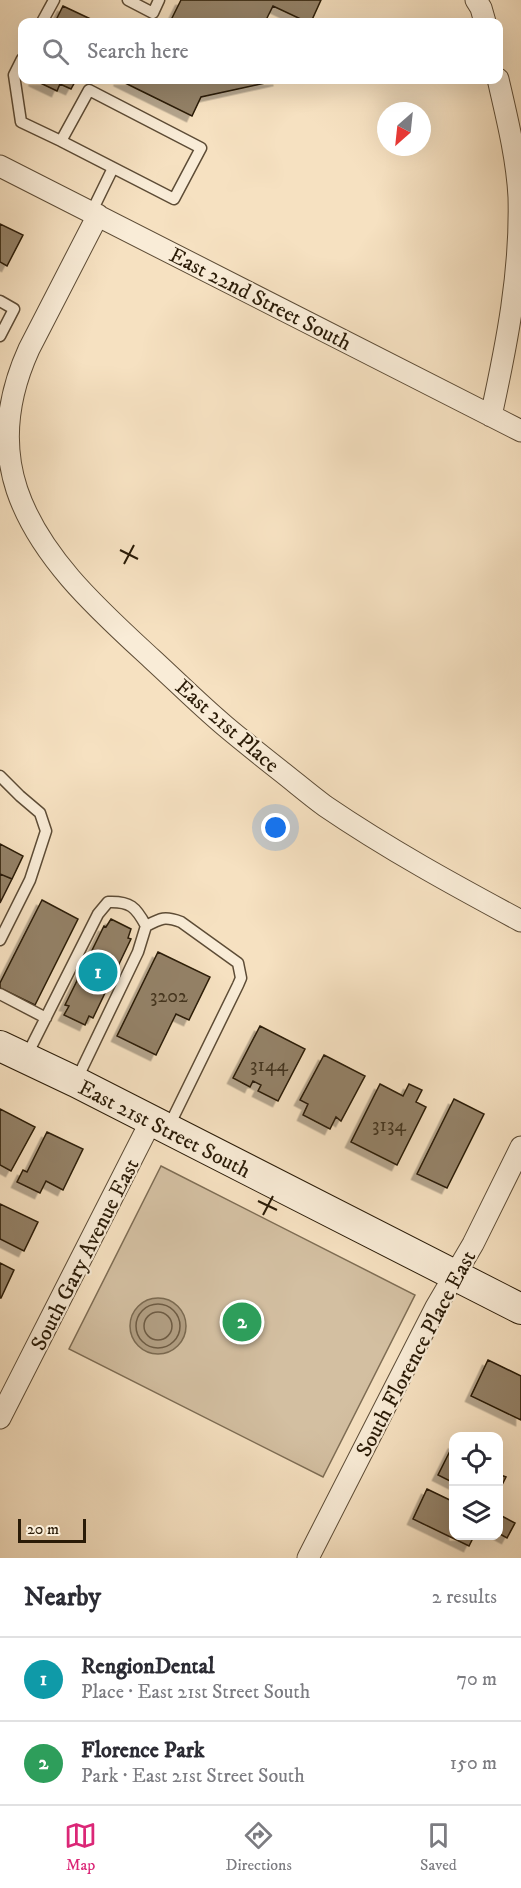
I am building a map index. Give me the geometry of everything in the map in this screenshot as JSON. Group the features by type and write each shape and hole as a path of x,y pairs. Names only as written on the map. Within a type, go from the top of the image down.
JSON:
{"main road":[{"name":"East 21st Street South","path":"13,1052 521,1309"}],"street":[{"path":"476,0 482,8 484,18"},
{"path":"491,416 512,317 519,264 520,220 517,171 499,84"},
{"name":"East 22nd Street South","path":"0,166 521,431"},
{"name":"East 21st Place","path":"95,213 18,371 12,394 8,426 9,456 17,489 28,516 54,558 115,624 225,726 324,805 418,866 521,921"},
{"name":"South Gary Avenue East","path":"0,1418 159,1125"},
{"name":"South Florence Place East","path":"308,1558 436,1307 473,1244 521,1148"}],"lane":[{"path":"44,18 54,0"},
{"path":"128,0 153,13 159,0"},
{"path":"18,66 14,75 21,122 174,198 201,148 89,90 61,141"},
{"path":"95,213 113,168"},
{"path":"0,302 14,309 0,336"},
{"path":"0,776 40,813 46,831 30,880 0,940"},
{"path":"13,1052 46,1018 98,914 108,902 121,901 133,907 140,914 146,926 138,952 76,1082"},
{"path":"146,926 162,918 181,922 238,963 240,970 238,985 159,1125"},
{"path":"0,994 46,1018"}],"shaded area":[{"path":"161,1166 415,1295 323,1477 69,1349"}],"water":[{"path":"158,1298 169,1300 178,1306 184,1315 186,1326 184,1337 178,1346 169,1352 158,1354 147,1352 138,1346 132,1337 130,1326 132,1315 138,1306 147,1300"}],"building":[{"path":"181,0 321,0 313,18 298,18 273,6 267,18 172,18"},
{"path":"63,6 88,18 57,18"},
{"path":"42,84 60,84 57,91"},
{"path":"60,84 74,84 71,89"},
{"path":"127,84 261,84 201,97 192,116"},
{"path":"0,224 23,235 7,266 0,262"},
{"path":"0,844 23,856 12,879 0,874"},
{"path":"0,874 12,879 0,903"},
{"path":"42,900 78,919 35,1005 0,988 0,983"},
{"path":"111,919 131,929 128,938 131,939 93,1018 89,1016 85,1025 64,1015 69,1006 65,1005 104,926 106,927"},
{"path":"158,952 210,977 189,1020 176,1014 156,1055 117,1036"},
{"path":"260,1026 305,1049 278,1101 258,1091 261,1085 253,1081 250,1087 233,1078"},
{"path":"324,1055 365,1076 341,1121 336,1117 330,1129 303,1115 308,1104 300,1100"},
{"path":"380,1084 403,1096 409,1084 422,1090 416,1102 426,1107 397,1165 351,1142"},
{"path":"454,1099 484,1114 447,1188 417,1174"},
{"path":"0,1109 35,1127 11,1171 0,1165"},
{"path":"47,1132 83,1149 63,1190 46,1181 40,1193 17,1182 23,1170 27,1172"},
{"path":"0,1204 38,1222 24,1251 0,1239"},
{"path":"0,1263 14,1270 1,1298 0,1298"},
{"path":"488,1360 521,1376 521,1420 471,1396"},
{"path":"449,1453 449,1480 438,1475"},
{"path":"427,1489 449,1500 449,1536 413,1519"},
{"path":"503,1517 515,1523 507,1538 503,1536"},
{"path":"457,1540 472,1540 469,1546"}],"place":[{"name":"RengionDental","path":"98,972"},
{"name":"Florence Park","path":"242,1322"}]}
